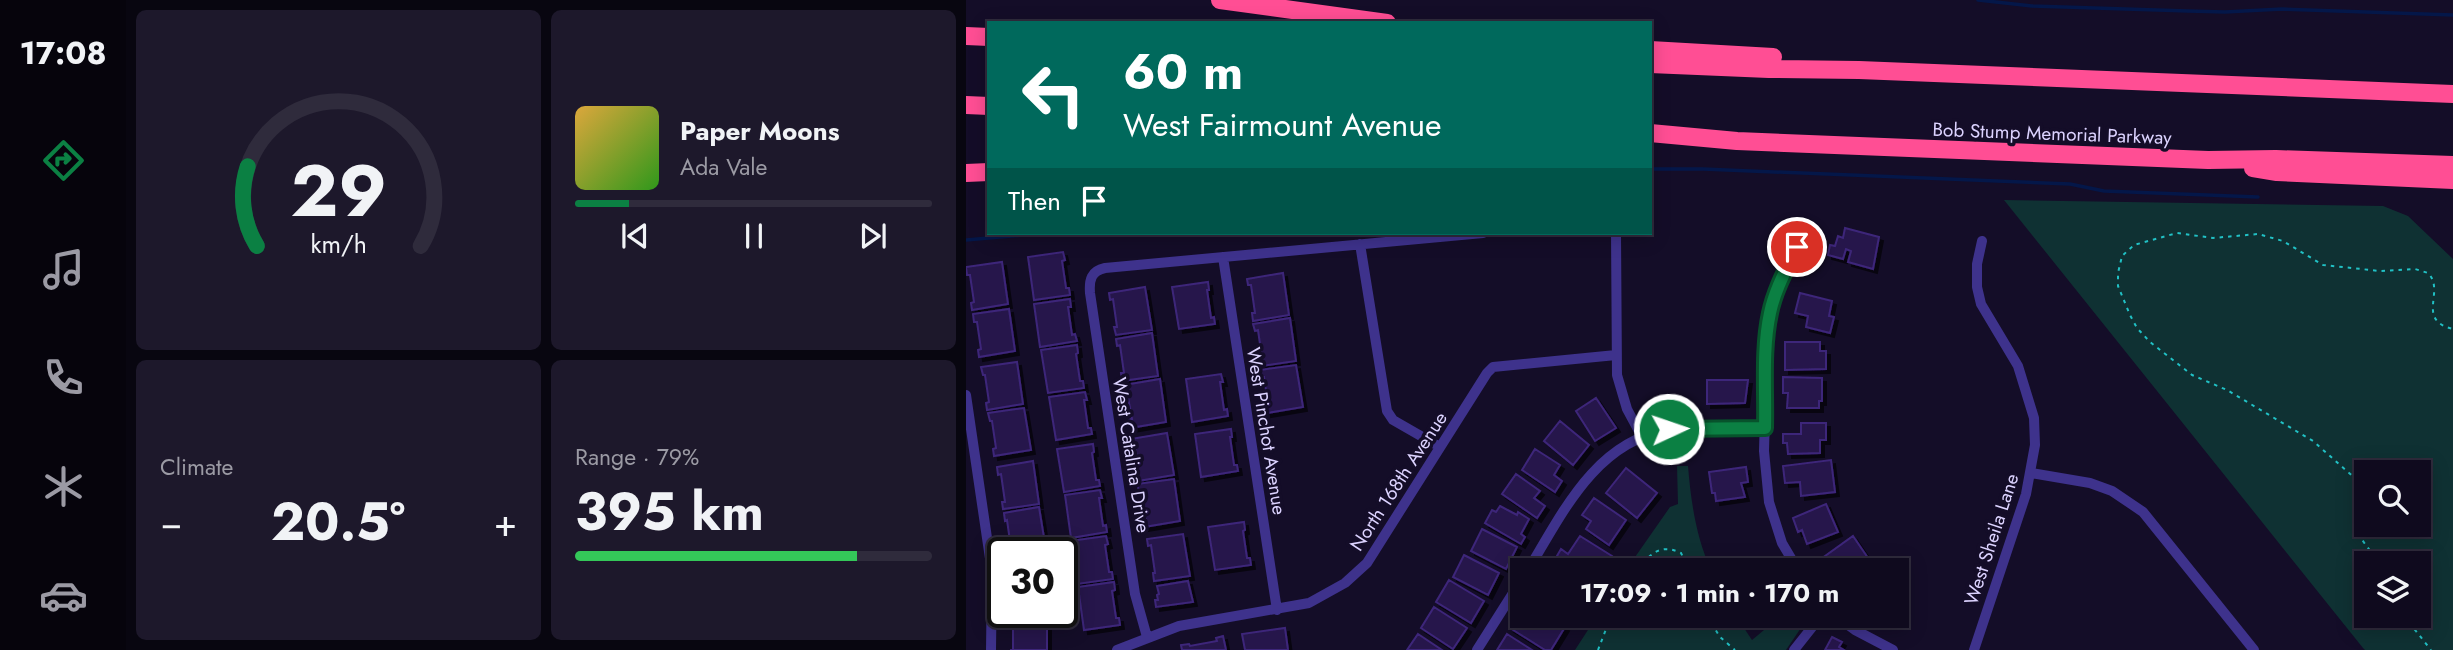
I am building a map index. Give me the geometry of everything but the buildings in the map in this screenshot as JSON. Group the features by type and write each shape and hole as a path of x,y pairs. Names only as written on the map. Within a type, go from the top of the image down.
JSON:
{"highway":[{"path":"1220,0 1372,21"},
{"path":"966,36 987,37"},
{"path":"1652,50 1768,57 1860,70"},
{"path":"1652,64 2453,94"},
{"path":"966,105 987,106"},
{"name":"Bob Stump Memorial Parkway","path":"1652,133 1727,140 2208,160 2276,159 2453,165"},
{"path":"1652,146 1727,140"},
{"path":"2208,160 2277,172 2453,180"},
{"path":"966,173 987,172"}],"street":[{"path":"1223,257 1461,235"},
{"path":"1616,235 1618,375 1623,397 1642,437"},
{"name":"West Sheila Lane","path":"1974,650 2031,473 2035,445 2034,418 2018,366 1981,304 1977,286 1977,264 1982,241"},
{"path":"1360,244 1387,411 1393,420 1440,447"},
{"path":"1791,558 1782,543 1769,502 1765,428 1770,313 1777,287 1797,247"},
{"name":"West Catalina Drive","path":"1147,637 1135,594 1090,293 1091,276 1105,268 1223,257"},
{"name":"West Pinchot Avenue","path":"1223,257 1276,610"},
{"name":"North 168th Avenue","path":"1117,650 1187,624 1296,607 1322,598 1367,563 1486,373 1493,367 1616,355"},
{"path":"966,395 992,572 991,650"},
{"path":"1536,558 1584,481 1609,457 1642,437 1682,428 1765,428"},
{"path":"2031,473 2090,483 2112,491 2135,506 2159,530 2253,650"},
{"path":"1477,650 1510,598"},
{"path":"1794,650 1811,628"},
{"path":"1852,628 1894,650"}],"path":[{"path":"2370,551 2354,529 2361,495 2357,480 2313,441 2227,390 2192,375 2150,342 2133,322 2118,286 2121,260 2134,245 2168,234 2183,233 2213,238 2258,234 2283,241 2323,265 2367,270 2425,271 2434,281 2435,317 2441,325 2453,329"},
{"path":"1648,558 1666,548 1681,553 1683,558"},
{"path":"1598,650 1606,628"},
{"path":"1714,628 1735,650"},
{"path":"2414,628 2431,650"}],"green space":[{"path":"2004,200 2383,206 2408,216 2453,259 2453,650 2365,650"},
{"path":"1677,466 1688,466 1695,519 1707,558 1634,558 1670,507 1678,504"},
{"path":"1589,628 1744,628 1752,640 1766,628 1801,628 1786,650 1575,650"}],"waterway":[{"path":"1978,0 2032,6 2188,11 2282,9 2453,15"},
{"path":"1652,169 2070,184 2104,191 2258,197"},
{"path":"966,240 1024,235"}],"route":[{"path":"1669,429 1765,428 1770,313 1777,287 1797,247"}]}
